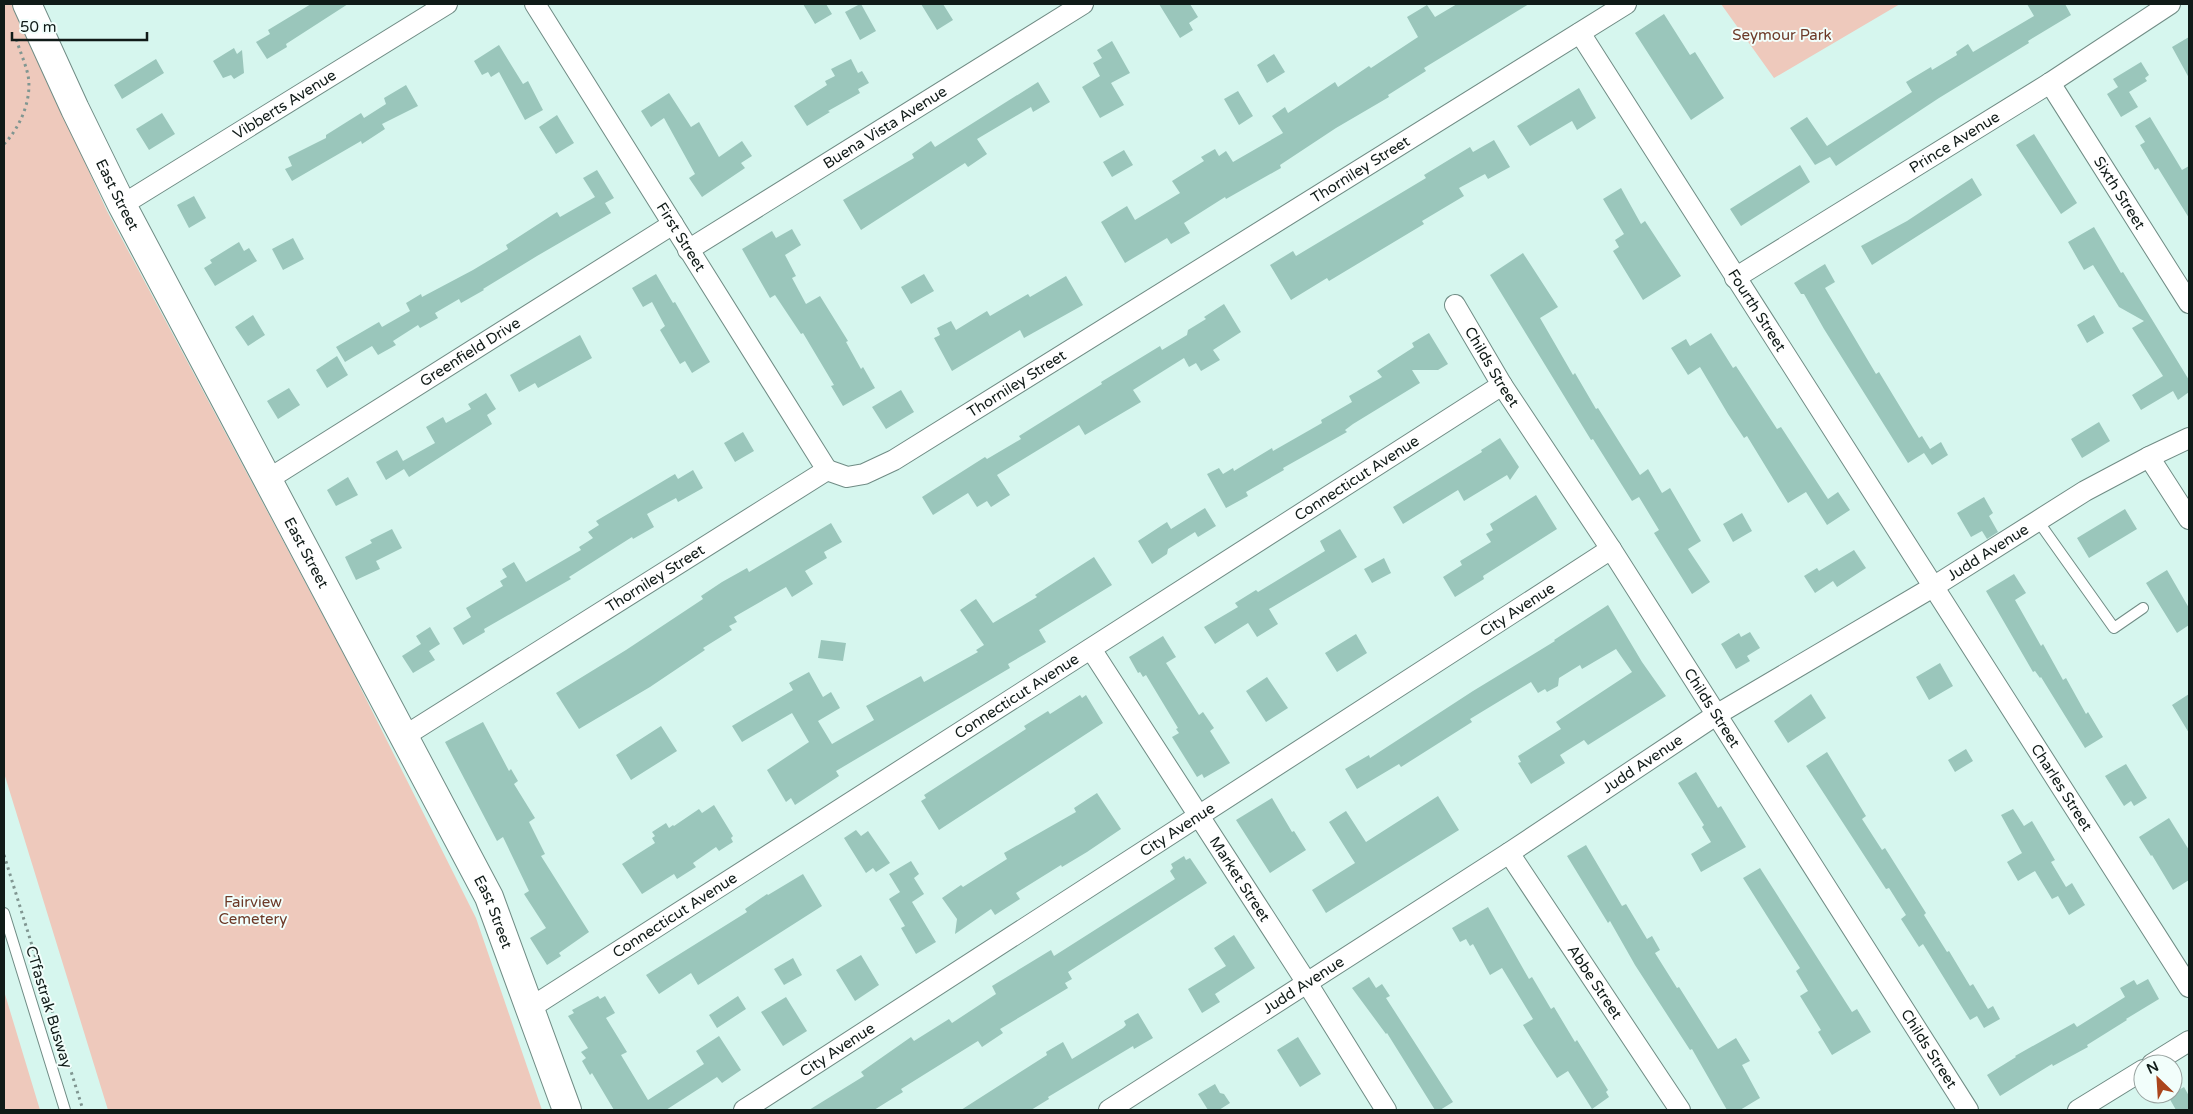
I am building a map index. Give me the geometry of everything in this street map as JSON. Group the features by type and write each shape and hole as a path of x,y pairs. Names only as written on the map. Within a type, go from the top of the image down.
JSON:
{"street":[{"name":"East Street","path":"27,4 75,110 122,205 489,897 567,1110"},
{"name":"Vibberts Avenue","path":"122,205 447,4"},
{"name":"First Street","path":"535,4 826,470"},
{"name":"Buena Vista Avenue","path":"688,250 1062,9 1083,4"},
{"name":"Thorniley Street","path":"403,737 826,470 847,477 864,474 894,460 1626,4"},
{"name":"Prince Avenue","path":"1735,278 2050,83 2170,4"},
{"name":"Fourth Street","path":"1580,33 1933,588"},
{"name":"Sixth Street","path":"2050,83 2189,303"},
{"name":"Greenfield Drive","path":"267,480 673,224"},
{"name":"Childs Street","path":"1455,304 1502,385 1611,549 1968,1110"},
{"name":"Connecticut Avenue","path":"530,1008 1502,385"},
{"name":"Judd Avenue","path":"1109,1110 1509,853 1716,715 1933,588 2085,491 2150,456 2189,438"},
{"path":"2150,456 2189,519"},
{"name":"City Avenue","path":"744,1110 1611,549"},
{"name":"Charles Street","path":"1933,588 2189,987"},
{"name":"Market Street","path":"1091,649 1308,983 1386,1110"},
{"name":"Abbe Street","path":"1509,853 1680,1110"},
{"path":"2168,1054 2189,1041"},
{"path":"2078,1110 2133,1076"}],"lane":[{"path":"2038,521 2114,628 2143,608"},
{"name":"CTfastrak Busway","path":"4,913 65,1110"}],"path":[{"path":"4,144 19,123 26,104 29,85 28,72 13,30"},
{"path":"4,855 83,1110"}],"green space":[{"name":"Fairview Cemetery","path":"4,4 13,4 107,211 345,657 476,918 542,1110 108,1110 4,773"},
{"name":"Seymour Park","path":"1721,4 1900,4 1774,78"},
{"path":"4,991 40,1110 4,1110"}],"building":[{"path":"311,4 348,4 286,44 287,47 267,59 256,42 270,34 268,30"},
{"path":"803,4 826,4 832,14 815,24"},
{"path":"860,4 876,31 860,40 845,12"},
{"path":"921,4 943,4 953,20 937,30"},
{"path":"1159,4 1190,4 1198,17 1189,23 1193,30 1180,38"},
{"path":"1457,4 1529,4 1424,68 1426,71 1388,95 1389,97 1336,128 1280,165 1281,168 1226,199 1225,197 1184,223 1190,233 1171,244 1167,238 1125,263 1101,222 1127,206 1135,220 1180,193 1172,181 1204,161 1201,157 1215,149 1219,156 1226,151 1233,162 1283,133 1272,116 1285,107 1288,113 1335,82 1338,87 1418,37 1407,17 1427,5 1435,17"},
{"path":"2027,4 2065,4 2071,15 1939,98 1836,166 1830,157 1815,165 1790,128 1807,117 1827,146 1912,92 1906,82 1931,67 1932,70 1957,55 1956,52 1968,44 1973,52 2034,16"},
{"path":"1664,14 1690,55 1695,52 1724,98 1691,120 1635,33"},
{"path":"2189,37 2189,78 2172,47"},
{"path":"1112,41 1130,73 1111,83 1124,105 1100,118 1082,87 1100,76 1093,63 1102,58 1097,50"},
{"path":"499,45 523,84 528,81 543,110 525,120 499,72 491,77 488,72 482,75 474,61"},
{"path":"234,48 237,54 242,50 244,73 234,79 231,75 223,78 213,61"},
{"path":"1274,54 1285,72 1267,83 1257,65"},
{"path":"156,59 164,73 122,99 114,85"},
{"path":"851,59 858,73 862,71 869,83 858,89 860,93 828,111 830,112 807,126 794,106 827,85 825,81 835,76 831,69"},
{"path":"2141,62 2149,75 2145,78 2147,81 2129,92 2138,107 2121,117 2107,94 2118,87 2113,79"},
{"path":"1038,82 1050,102 1033,112 1031,107 977,139 987,154 968,167 965,163 861,230 843,200 914,158 912,154 931,141 935,147"},
{"path":"406,85 418,106 382,124 385,129 362,144 361,141 292,181 285,169 292,166 288,157 326,138 326,135 361,113 364,118 386,104 384,98"},
{"path":"1579,88 1596,118 1577,130 1572,121 1530,146 1517,126"},
{"path":"1238,91 1253,116 1239,125 1224,99"},
{"path":"669,93 691,127 699,122 719,157 742,141 752,156 741,163 745,168 702,197 689,178 695,174 664,118 651,127 641,111"},
{"path":"162,113 175,134 149,150 136,129"},
{"path":"557,115 574,143 556,154 539,127"},
{"path":"2150,117 2182,170 2189,166 2189,218 2158,168 2155,170 2140,145 2145,142 2135,126"},
{"path":"2034,134 2077,203 2061,214 2016,145"},
{"path":"1494,140 1510,167 1488,179 1485,174 1459,188 1464,196 1422,221 1424,224 1329,281 1327,278 1291,300 1270,265 1293,251 1296,256 1426,178 1424,175 1470,147 1473,152"},
{"path":"1124,150 1133,165 1112,177 1103,162"},
{"path":"1800,165 1810,182 1741,226 1730,209"},
{"path":"597,170 614,198 605,203 611,213 537,256 484,290 461,303 459,299 435,313 438,318 420,328 418,325 393,341 396,345 378,355 372,346 345,362 336,347 379,322 382,327 410,311 406,303 421,294 422,297 473,270 508,249 506,245 557,212 560,217 595,197 583,178"},
{"path":"1972,178 1982,195 1872,265 1861,246 1907,221"},
{"path":"1621,188 1641,224 1645,221 1681,276 1643,300 1613,251 1619,247 1615,240 1624,234 1603,199"},
{"path":"194,196 206,218 189,228 177,205"},
{"path":"2094,227 2189,380 2189,392 2178,400 2173,391 2141,410 2132,395 2163,376 2132,328 2144,321 2119,307 2093,265 2084,270 2068,242"},
{"path":"792,229 801,245 785,255 796,276 792,278 806,304 820,296 848,341 846,342 861,369 863,367 875,388 843,406 831,386 834,385 803,333 801,334 775,295 770,298 742,249 772,231 776,238"},
{"path":"293,238 304,259 283,270 272,249"},
{"path":"239,242 244,251 249,248 257,261 215,286 204,268 212,263 210,260"},
{"path":"1523,253 1558,307 1540,318 1573,375 1575,373 1596,409 1598,408 1640,475 1648,469 1662,493 1670,488 1701,541 1688,549 1710,582 1692,594 1654,533 1659,530 1639,497 1632,501 1593,439 1591,440 1490,275"},
{"path":"1825,264 1835,282 1825,288 1876,374 1879,372 1919,438 1922,436 1930,449 1941,442 1948,455 1932,465 1924,453 1908,463 1804,294 1801,294 1794,283"},
{"path":"656,274 673,303 675,302 710,362 692,373 685,361 680,364 660,330 665,326 652,302 643,307 632,288"},
{"path":"924,274 934,291 911,304 901,287"},
{"path":"1066,276 1083,305 1024,338 1020,330 952,371 934,338 940,335 937,328 951,321 956,330 987,311 990,316 1028,294 1030,297"},
{"path":"1224,304 1241,332 1213,350 1220,360 1201,371 1196,363 1189,367 1184,358 1133,390 1141,402 1085,435 1079,425 997,475 1010,495 991,507 987,501 977,507 968,493 933,515 922,497 985,457 987,459 1021,439 1019,436 1102,384 1101,382 1160,346 1162,350 1187,335 1188,330 1206,319 1204,317"},
{"path":"253,315 265,335 248,346 235,327"},
{"path":"2094,315 2104,333 2087,343 2077,325"},
{"path":"1429,333 1448,364 1438,370 1412,370 1420,383 1353,424 1345,430 1347,432 1283,468 1284,470 1246,492 1248,496 1226,508 1207,474 1219,468 1223,474 1233,468 1234,471 1272,448 1273,451 1322,423 1321,420 1352,402 1349,396 1382,377 1377,371 1414,347 1412,343"},
{"path":"1711,333 1733,368 1736,366 1777,429 1781,427 1828,499 1838,492 1850,510 1827,525 1806,492 1788,503 1747,436 1744,438 1728,414 1700,367 1688,375 1671,348 1686,339 1690,346"},
{"path":"580,335 592,358 538,388 535,383 519,392 510,375"},
{"path":"337,356 348,375 327,388 316,370"},
{"path":"289,388 300,405 278,419 267,401"},
{"path":"901,390 914,412 886,429 872,407"},
{"path":"486,393 496,409 487,415 492,424 409,477 404,469 386,480 376,462 397,450 403,461 435,443 426,427 443,417 446,423 471,409 468,404"},
{"path":"2099,422 2110,441 2082,458 2071,439"},
{"path":"743,432 754,451 735,462 724,443"},
{"path":"1500,438 1519,467 1510,480 1507,475 1464,501 1458,490 1403,524 1393,507 1482,452 1481,450"},
{"path":"693,470 703,488 678,502 676,498 647,514 654,527 633,539 632,537 569,577 571,579 484,629 485,632 463,645 453,628 471,617 466,608 503,586 500,581 507,577 502,569 514,562 526,582 581,550 579,547 593,538 588,532 599,525 596,521 675,474 678,479"},
{"path":"348,477 358,495 336,506 327,490"},
{"path":"1536,495 1557,529 1483,576 1484,579 1455,597 1443,577 1462,565 1460,561 1491,542 1486,534 1493,530 1490,524"},
{"path":"1984,497 1993,513 1989,516 1998,532 1987,539 1982,531 1971,537 1957,513"},
{"path":"1205,508 1216,526 1198,537 1195,532 1168,549 1167,554 1152,564 1138,541 1167,522 1171,529"},
{"path":"2125,509 2137,529 2089,558 2077,538"},
{"path":"1742,513 1752,531 1733,542 1723,524"},
{"path":"831,523 842,542 824,552 827,558 805,571 813,584 792,597 786,587 734,617 737,622 729,626 732,630 703,648 705,650 650,687 579,729 556,693 703,599 701,596 722,582 747,568 749,572"},
{"path":"392,529 402,548 376,561 380,569 356,580 345,557 372,543 370,540"},
{"path":"1340,529 1357,557 1269,609 1278,624 1257,637 1248,623 1215,644 1204,627 1238,607 1235,603 1256,590 1258,592 1325,551 1320,541"},
{"path":"1854,550 1866,568 1837,587 1833,581 1815,593 1804,576 1817,568 1819,571"},
{"path":"1094,557 1112,585 1039,630 1046,642 1008,664 1010,668 836,771 839,776 795,805 791,798 786,802 767,770 809,742 792,713 742,742 732,726 793,690 789,683 809,672 823,697 831,692 840,708 818,721 832,744 874,720 866,706 921,676 924,682 978,652 976,650 984,645 960,610 976,599 993,623 1037,597 1035,595"},
{"path":"1384,558 1391,573 1372,583 1364,569"},
{"path":"2167,570 2189,608 2189,625 2177,633 2146,583"},
{"path":"2014,574 2026,593 2015,600 2041,646 2043,644 2063,680 2066,678 2086,714 2088,712 2103,737 2085,748 2041,677 2035,671 2033,672 1986,591"},
{"path":"1608,605 1642,662 1666,696 1588,745 1584,740 1560,755 1565,763 1531,784 1518,763 1521,762 1518,756 1561,729 1556,722 1632,672 1616,649 1582,669 1580,665 1559,678 1558,686 1547,692 1545,689 1538,693 1531,682 1470,719 1472,722 1401,767 1399,764 1357,789 1345,769 1369,755 1370,758 1473,691 1555,641"},
{"path":"430,627 440,644 429,651 435,660 413,673 402,656 421,644 416,636"},
{"path":"1750,632 1760,648 1747,656 1750,661 1736,669 1721,644 1739,633 1741,637"},
{"path":"1356,634 1367,653 1337,672 1325,653"},
{"path":"1163,636 1176,657 1166,663 1199,715 1203,712 1214,728 1210,731 1230,763 1204,778 1202,774 1197,777 1172,737 1179,733 1176,729 1178,728 1146,675 1143,677 1140,672 1138,673 1129,657"},
{"path":"821,640 846,643 843,661 818,658"},
{"path":"1940,663 1953,686 1929,700 1916,677"},
{"path":"1267,677 1288,708 1266,722 1246,691"},
{"path":"1811,694 1826,718 1788,743 1774,721"},
{"path":"2189,694 2189,733 2172,705"},
{"path":"1080,695 1082,698 1086,695 1103,723 939,830 921,801 926,798 924,795 1026,729 1024,726 1048,711 1050,714"},
{"path":"483,722 509,771 511,769 518,781 514,784 535,818 529,822 545,854 541,856 589,932 559,953 561,956 547,965 530,938 546,928 524,894 529,891 503,837 497,841 445,742"},
{"path":"661,726 677,751 631,780 616,755"},
{"path":"1966,749 1973,761 1955,772 1948,760"},
{"path":"1827,752 1866,816 1862,819 1882,850 1885,848 1926,913 1924,915 1947,952 1949,951 1970,986 1973,984 1988,1009 1993,1006 2000,1019 1984,1028 1977,1016 1970,1020 1923,944 1919,947 1901,919 1906,915 1889,888 1886,889 1806,766"},
{"path":"2126,764 2147,798 2134,806 2131,801 2124,806 2105,776"},
{"path":"1696,772 1718,808 1721,806 1746,847 1701,872 1691,854 1711,842 1702,827 1704,825 1678,783"},
{"path":"1097,793 1121,829 1087,852 1062,867 1061,865 1016,893 1020,899 995,915 991,909 955,934 957,919 942,898 1007,859 1004,853 1076,812 1074,808"},
{"path":"1438,796 1459,830 1326,913 1312,890 1355,863 1329,822 1346,811 1366,842"},
{"path":"1272,798 1292,832 1294,831 1306,850 1270,873 1236,820"},
{"path":"714,805 733,836 731,838 733,842 719,851 716,847 693,863 696,867 677,879 674,874 642,894 622,864 655,843 652,838 655,836 652,832 666,823 669,828 699,809 702,813"},
{"path":"2013,809 2024,826 2032,821 2055,860 2051,862 2066,887 2072,883 2085,905 2069,915 2058,896 2052,899 2035,871 2018,881 2007,862 2022,853 2001,815"},
{"path":"2169,818 2189,850 2189,880 2173,890 2139,837"},
{"path":"856,830 861,836 868,831 890,863 876,872 873,868 866,873 844,838"},
{"path":"1586,845 1622,906 1626,904 1647,939 1652,936 1660,950 1655,953 1718,1049 1736,1038 1750,1061 1742,1065 1760,1098 1740,1110 1727,1110 1692,1049 1690,1050 1635,965 1610,921 1608,923 1567,856"},
{"path":"1184,856 1186,860 1190,858 1207,883 1068,972 1072,979 1065,983 1068,988 1000,1029 1003,1033 982,1047 978,1041 901,1089 903,1092 874,1110 809,1110 864,1076 861,1072 911,1037 914,1041 949,1019 952,1023 996,994 992,986 1051,950 1054,956 1175,879 1170,871 1173,868 1171,864"},
{"path":"911,861 919,874 914,878 924,894 912,902 936,942 916,954 901,928 905,926 889,899 900,892 889,874"},
{"path":"1760,868 1852,1012 1857,1009 1871,1032 1832,1055 1818,1032 1821,1030 1800,996 1808,991 1796,971 1800,968 1743,878"},
{"path":"803,874 822,906 698,985 691,973 659,994 646,975 747,912 745,909 767,894"},
{"path":"1488,907 1529,979 1532,977 1551,1009 1554,1007 1608,1090 1606,1092 1609,1097 1592,1109 1568,1071 1557,1078 1534,1043 1523,1025 1533,1019 1502,968 1490,975 1473,944 1470,946 1466,939 1460,942 1452,928"},
{"path":"1234,935 1255,968 1215,994 1220,1002 1202,1013 1188,989 1226,966 1214,948"},
{"path":"861,955 879,985 855,1001 836,970"},
{"path":"793,958 802,975 784,985 774,969"},
{"path":"1369,977 1376,988 1382,984 1390,996 1386,998 1453,1102 1440,1110 1435,1110 1387,1033 1352,988"},
{"path":"2148,979 2159,999 2087,1045 2088,1047 2053,1066 2052,1064 2000,1096 1987,1075 2015,1056 2074,1023 2077,1027 2125,997 2120,988 2134,980 2137,985"},
{"path":"598,996 600,999 605,996 615,1013 606,1018 627,1052 621,1055 648,1100 704,1064 696,1051 719,1036 741,1070 722,1083 717,1077 666,1110 614,1110 592,1073 590,1075 582,1061 586,1058 581,1052 588,1048 568,1016 574,1013 572,1010"},
{"path":"738,996 746,1009 717,1028 709,1015"},
{"path":"786,997 807,1031 783,1046 761,1012"},
{"path":"1138,1013 1153,1038 1134,1049 1133,1046 1048,1097 1049,1099 1031,1110 961,1110 1047,1055 1046,1052 1063,1042 1072,1059 1123,1028 1126,1025 1124,1021"},
{"path":"1298,1037 1321,1074 1300,1087 1277,1050"},
{"path":"1215,1084 1220,1093 1224,1094 1230,1103 1219,1110 1208,1110 1198,1094"},
{"path":"2183,1088 2189,1096 2189,1110 2176,1110 2173,1104 2183,1104"}]}
